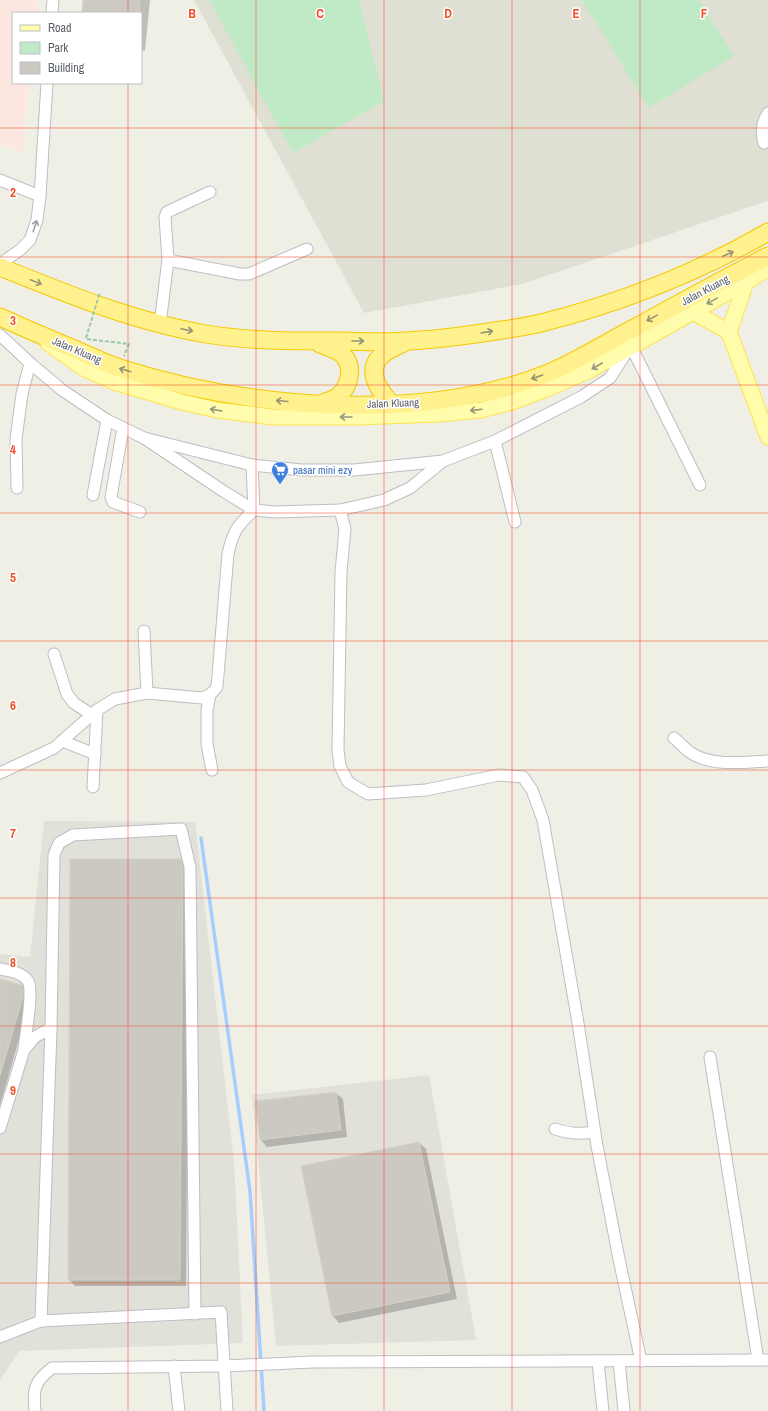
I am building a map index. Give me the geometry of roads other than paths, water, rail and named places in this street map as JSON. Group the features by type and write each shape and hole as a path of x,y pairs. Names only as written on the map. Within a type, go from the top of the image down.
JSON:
{"highway":[{"name":"Jalan Kluang","path":"0,268 109,309 160,324 207,334 254,339 405,342 470,335 539,324 592,308 644,291 693,271 739,249 768,232"},
{"name":"Jalan Kluang","path":"0,317 118,368 162,381 246,397 321,404 393,405 442,400 507,387 551,372 768,256"},
{"path":"314,341 342,354 349,364 350,375 346,387 339,396 321,404"},
{"path":"393,405 382,393 375,380 374,366 381,356 405,342"}],"main road":[{"path":"32,332 85,369 114,382 182,402 217,410 274,416 364,417 438,414 481,410 512,402 590,370 746,282 768,268"},
{"path":"746,282 729,332 768,437"},
{"path":"693,312 729,332"}],"street":[{"path":"52,12 53,0"},
{"path":"0,264 20,250 30,240 37,220 40,196 47,84"},
{"path":"764,143 762,124 768,113"},
{"path":"0,180 40,196"},
{"path":"160,324 168,260 165,217 167,212 210,192"},
{"path":"168,260 240,274 249,274 307,249"},
{"path":"0,335 62,390 107,420 144,438 254,510 275,512 340,510 384,500 410,488 443,461"},
{"path":"144,438 252,465 302,470 354,470 443,461 495,441 581,397 610,378 631,346"},
{"path":"631,346 700,485"},
{"path":"17,488 16,439 22,394 30,363"},
{"path":"93,495 107,420"},
{"path":"123,428 111,497 113,502 140,512"},
{"path":"495,441 515,522"},
{"path":"0,773 54,748 95,713 115,699 147,693 202,698 210,695 217,687 228,554 230,542 240,523 254,510 252,465"},
{"path":"340,510 345,529 341,572 338,750 340,766 348,782 368,794 426,790 499,775 523,777 532,790 543,820 595,1132 620,1264 641,1361"},
{"path":"144,631 147,693"},
{"path":"54,654 67,694 74,703 95,713"},
{"path":"210,695 207,710 207,744 212,770"},
{"path":"93,787 95,713"},
{"path":"674,738 690,753 702,759 716,762 768,761"},
{"path":"62,741 95,754"},
{"path":"41,1321 51,1028 54,855 59,843 73,835 181,830 190,867 195,1314"},
{"path":"0,969 19,973 28,981 31,992 24,1050 0,1128"},
{"path":"24,1050 35,1037 51,1028"},
{"path":"36,1411 34,1395 40,1378 52,1368 224,1366 276,1363 763,1360 710,1057"},
{"path":"555,1129 565,1133 576,1134 595,1132"},
{"path":"0,1337 41,1321 220,1312 227,1411"},
{"path":"619,1361 624,1411"},
{"path":"598,1362 603,1411"},
{"path":"174,1366 179,1411"}],"waterway":[{"path":"201,838 250,1191 264,1411"}],"place":[{"name":"pasar mini ezy","path":"280,485"}]}
